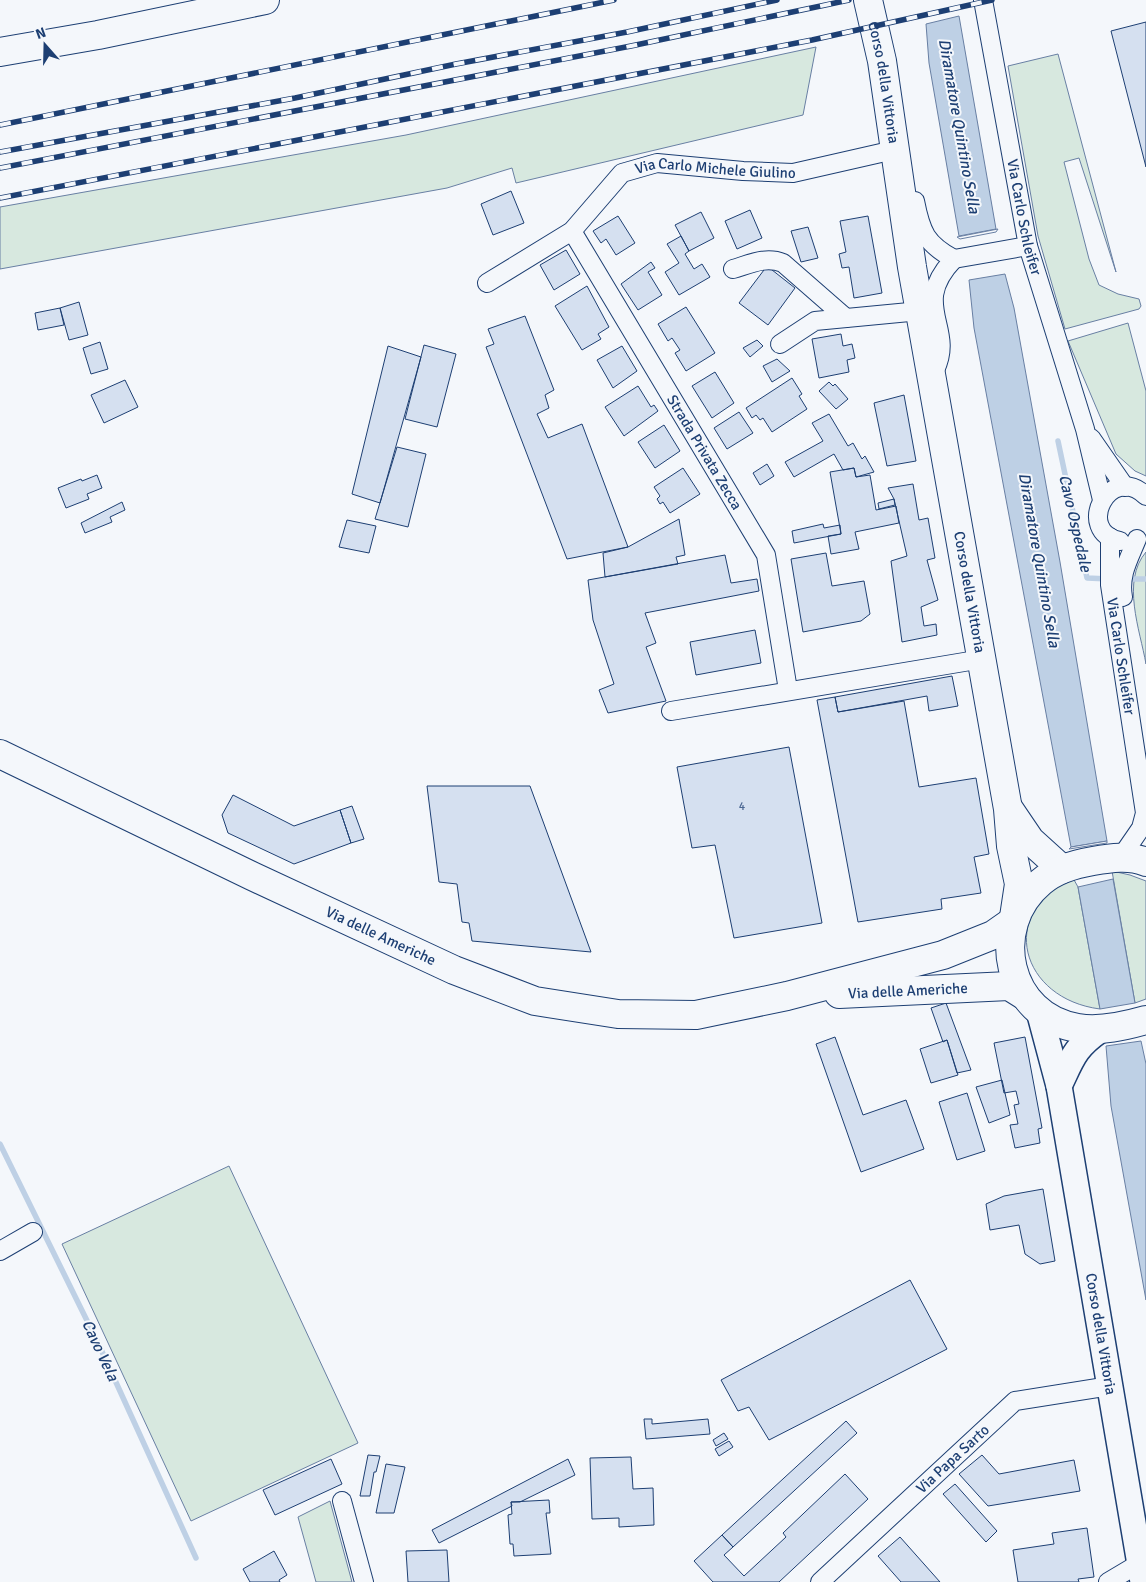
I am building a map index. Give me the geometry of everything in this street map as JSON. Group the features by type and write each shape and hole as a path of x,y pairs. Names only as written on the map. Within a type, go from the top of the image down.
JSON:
{"main road":[{"path":"0,52 98,35 265,0"},
{"name":"Corso della Vittoria","path":"868,0 882,61 895,158 920,312 1008,809 1011,846 1019,884 1009,941 1010,960 1016,979 1032,1003 1059,1086 1142,1573"},
{"name":"Via delle Americhe","path":"0,754 252,876 454,970 534,1001 618,1014 696,1015 787,996 943,955 993,935 1014,919"},
{"name":"Corso della Vittoria","path":"1008,809 1030,840 1066,867"},
{"path":"1014,919 1026,897 1042,881 1066,867 1126,859"},
{"name":"Via delle Americhe","path":"787,996 1009,986 1064,1024 1078,1028 1100,1030 1142,1021"},
{"path":"1059,1086 1072,1056 1082,1042 1100,1030"}],"street":[{"name":"Via Carlo Schleifer","path":"983,0 1028,246 1085,429"},
{"name":"Via Carlo Michele Giulino","path":"487,283 572,231 622,173 657,163 743,171 793,173 895,158"},
{"name":"Corso della Vittoria","path":"895,158 914,191 919,222 925,237 937,250 954,259 935,283 932,303 941,345 939,362 932,377"},
{"name":"Strada Privata Zecca","path":"572,231 766,555 788,690"},
{"path":"954,259 1028,246"},
{"path":"733,269 766,260 783,263 846,318"},
{"path":"780,344 815,321 920,312"},
{"path":"1085,429 1125,487"},
{"path":"1085,429 1102,500"},
{"path":"1141,536 1123,542 1110,537 1100,524 1098,516 1102,500 1108,493 1125,487 1133,488 1146,496"},
{"path":"1116,578 1141,536"},
{"name":"Via Carlo Schleifer","path":"1110,537 1145,813 1141,828 1126,859"},
{"name":"Via Carlo Schleifer","path":"1116,578 1146,748"},
{"path":"671,711 982,659"},
{"path":"0,1251 33,1232"},
{"name":"Via Papa Sarto","path":"820,1582 1015,1402 1110,1386"},
{"path":"342,1501 364,1582"},
{"path":"1108,1582 1142,1573"}],"shaded area":[{"path":"816,47 803,115 516,183 512,168 447,188 0,269 0,207 406,135"},
{"path":"1058,54 1116,272 1079,158 1064,162 1089,259 1099,285 1118,294 1139,299 1141,306 1139,309 1065,329 1038,236 1008,66"},
{"path":"1128,323 1146,391 1146,476 1135,471 1116,454 1068,341"},
{"path":"1146,552 1146,664 1134,606 1133,591 1139,564"},
{"path":"1112,871 1146,881 1146,999 1135,1003"},
{"path":"1073,878 1078,887 1100,1009 1073,1002 1052,989 1036,972 1028,953 1027,932 1034,912 1049,893"},
{"path":"229,1166 358,1443 191,1521 62,1244"},
{"path":"330,1501 352,1582 316,1582 298,1517"}],"water":[{"name":"Diramatore Quintino Sella","path":"959,16 996,229 959,236 929,63 926,24"},
{"name":"Diramatore Quintino Sella","path":"1005,274 1014,308 1060,562 1107,841 1071,847 974,328 969,280"},
{"path":"1113,879 1135,1003 1100,1009 1078,887"},
{"path":"1141,1041 1146,1064 1146,1300 1111,1106 1106,1046"}],"pier":[{"path":"998,229 996,232 960,239 957,237"},
{"path":"1107,841 1107,843 1069,849 1071,847"}],"building":[{"path":"1146,22 1146,167 1111,31"},
{"path":"511,191 524,223 493,235 481,204"},
{"path":"750,210 762,238 737,249 725,221"},
{"path":"701,212 714,238 689,251 675,225"},
{"path":"618,216 635,243 616,255 606,239 601,243 593,231"},
{"path":"868,216 882,293 854,298 849,267 842,268 839,254 846,252 840,221"},
{"path":"808,227 818,258 801,262 791,231"},
{"path":"681,236 689,251 685,254 694,269 702,264 710,277 679,295 665,272 679,263 667,244"},
{"path":"566,250 580,274 554,290 540,265"},
{"path":"651,262 655,268 648,272 662,295 638,310 621,284"},
{"path":"767,266 795,288 768,325 739,303"},
{"path":"587,286 609,327 598,334 601,339 582,350 555,306"},
{"path":"79,302 88,335 69,340 60,308"},
{"path":"686,307 715,353 686,371 675,353 680,350 672,338 668,341 658,324"},
{"path":"60,308 64,325 38,330 35,313"},
{"path":"525,316 554,390 545,395 549,408 537,414 548,438 582,424 628,547 567,559 486,347 494,344 488,329"},
{"path":"841,334 843,346 852,344 855,358 847,360 849,372 819,378 812,339"},
{"path":"757,340 763,346 750,357 743,348"},
{"path":"100,342 108,369 91,374 83,348"},
{"path":"424,345 456,354 437,427 405,419"},
{"path":"388,346 421,357 380,503 352,494"},
{"path":"622,346 637,371 613,388 597,360"},
{"path":"777,359 790,371 772,382 763,366"},
{"path":"715,372 734,403 712,418 692,386"},
{"path":"792,378 802,394 799,396 807,409 772,432 763,418 760,420 756,415 752,418 746,408"},
{"path":"125,380 138,407 104,423 91,395"},
{"path":"829,382 833,386 835,384 848,399 836,409 819,391"},
{"path":"638,386 651,407 654,405 658,411 624,436 605,407"},
{"path":"904,395 916,461 887,466 874,403"},
{"path":"739,412 753,433 727,449 714,428"},
{"path":"829,414 848,446 853,443 862,459 865,456 874,472 856,477 854,468 843,470 834,454 794,477 785,462 823,441 812,423"},
{"path":"664,425 680,451 655,468 638,442"},
{"path":"397,447 426,454 408,527 375,519"},
{"path":"767,464 774,476 760,485 753,473"},
{"path":"683,468 700,494 670,513 663,502 660,504 657,499 660,496 654,487"},
{"path":"854,468 856,477 870,475 876,510 896,506 899,523 855,532 859,549 831,554 828,536 841,534 830,472"},
{"path":"97,475 102,488 87,494 89,499 66,508 58,488"},
{"path":"913,484 919,520 928,518 935,558 927,560 938,600 921,607 924,626 936,624 937,635 902,642 891,561 907,556 894,499 888,488"},
{"path":"894,499 895,505 879,509 878,503"},
{"path":"122,502 125,510 110,517 112,522 85,533 81,523"},
{"path":"679,519 685,555 676,557 678,564 605,577 603,553 628,547"},
{"path":"347,520 376,526 369,553 339,547"},
{"path":"823,524 824,528 840,525 841,534 794,543 792,531"},
{"path":"826,553 832,586 864,581 870,614 861,621 803,632 791,559"},
{"path":"725,555 731,583 757,579 759,591 645,613 656,643 646,647 666,701 608,713 599,690 614,684 593,620 588,580"},
{"path":"755,630 761,663 696,675 690,642"},
{"path":"952,676 958,706 929,711 927,696 838,712 835,697"},
{"path":"835,697 838,712 904,701 919,787 976,778 989,854 974,857 981,893 941,899 942,909 858,922 817,700"},
{"path":"789,747 822,923 734,938 715,845 692,848 677,767"},
{"path":"427,786 530,786 591,952 472,941 469,923 462,922 457,884 439,882"},
{"path":"233,795 294,826 340,810 351,843 294,864 228,833 222,815"},
{"path":"352,806 364,839 351,843 340,810"},
{"path":"946,1003 971,1070 957,1073 947,1040 943,1042 931,1008"},
{"path":"835,1037 863,1115 906,1100 924,1149 861,1172 816,1044"},
{"path":"1025,1037 1042,1128 1038,1129 1040,1143 1015,1148 1010,1125 1018,1124 1014,1105 1019,1104 1016,1091 1004,1093 994,1043"},
{"path":"947,1040 958,1075 931,1083 920,1049"},
{"path":"1002,1080 1010,1115 989,1123 976,1087"},
{"path":"967,1093 985,1151 957,1160 939,1102"},
{"path":"1043,1189 1055,1261 1040,1264 1025,1254 1019,1225 990,1230 986,1204 1004,1196"},
{"path":"910,1280 947,1349 769,1440 749,1407 738,1411 721,1380"},
{"path":"644,1419 652,1419 652,1424 708,1419 710,1434 646,1439"},
{"path":"846,1421 857,1433 733,1547 722,1535"},
{"path":"724,1433 728,1439 716,1446 713,1440"},
{"path":"729,1441 733,1447 719,1456 715,1449"},
{"path":"368,1455 380,1456 376,1472 374,1472 370,1496 360,1496"},
{"path":"982,1455 999,1474 1074,1460 1080,1491 988,1506 959,1474"},
{"path":"631,1457 633,1489 653,1488 654,1525 619,1527 619,1518 592,1519 590,1458"},
{"path":"331,1459 342,1484 275,1515 263,1490"},
{"path":"568,1459 575,1475 520,1502 511,1502 512,1506 439,1543 432,1530"},
{"path":"386,1464 405,1467 394,1513 376,1513"},
{"path":"845,1474 868,1499 779,1582 713,1582 694,1561 722,1535 733,1547 724,1555 744,1576 786,1537 783,1533"},
{"path":"955,1484 997,1531 986,1542 943,1494"},
{"path":"549,1500 550,1513 546,1513 551,1554 514,1556 513,1544 510,1544 508,1515 512,1514 511,1502"},
{"path":"1087,1528 1094,1577 1078,1579 1079,1582 1018,1582 1013,1550 1054,1544 1052,1533"},
{"path":"900,1537 940,1582 901,1582 878,1556"},
{"path":"447,1550 449,1582 408,1582 406,1551"},
{"path":"274,1551 287,1575 279,1580 280,1582 250,1582 243,1569"}],"waterway":[{"name":"Cavo Ospedale","path":"1058,441 1087,578 1109,579"},
{"name":"Cavo Ospedale","path":"1126,579 1146,579"},
{"name":"Cavo Vela","path":"0,1144 99,1345 196,1558"}],"railway":[{"path":"0,125 614,0"},
{"path":"0,152 295,98 777,0"},
{"path":"0,168 631,46 849,0"},
{"path":"0,198 812,40 992,0"}]}
